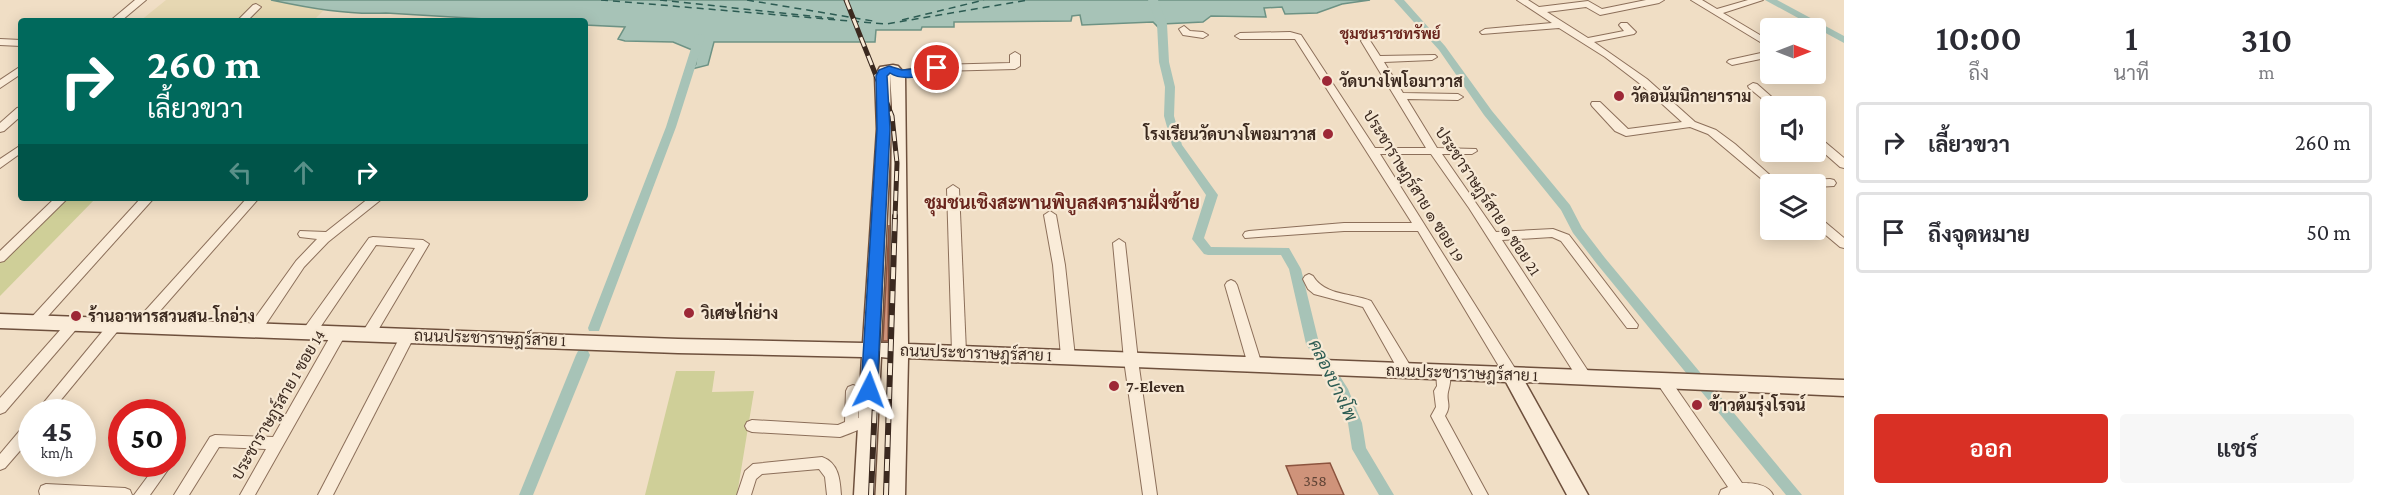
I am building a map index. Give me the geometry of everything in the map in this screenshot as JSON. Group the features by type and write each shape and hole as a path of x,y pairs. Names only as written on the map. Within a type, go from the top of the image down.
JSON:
{"main road":[{"path":"864,495 860,423 871,349 884,129 882,76 883,72 889,69 896,70 898,74 899,350 896,495"},
{"name":"ถนนประชาราษฎร์สาย 1","path":"0,321 678,346 959,352 1844,388"},
{"path":"1511,374 1578,495"}],"street":[{"path":"119,18 141,0"},
{"path":"1522,0 1643,81 1691,124 1712,132 1763,174"},
{"path":"1537,10 1585,2 1600,12 1659,0"},
{"path":"1696,0 1760,39"},
{"path":"1716,12 1758,0"},
{"path":"245,18 256,8"},
{"path":"1586,41 1631,32 1624,25"},
{"path":"1485,32 1562,26"},
{"path":"1184,29 1186,33 1203,35"},
{"path":"1752,35 1760,33"},
{"name":"ประชาราษฎร์สาย ๑ ซอย 19","path":"1240,36 1290,34 1298,37 1421,227 1511,374"},
{"name":"ประชาราษฎร์สาย ๑ ซอย 21","path":"1366,41 1435,152 1494,236 1586,378"},
{"path":"0,42 18,43"},
{"path":"898,74 930,71 937,68 1015,66 1015,55"},
{"path":"1732,62 1760,56"},
{"path":"1377,59 1432,57"},
{"path":"0,85 18,71"},
{"path":"1753,86 1765,96"},
{"path":"1400,96 1458,97"},
{"path":"1596,104 1626,133 1691,124"},
{"path":"0,129 18,113"},
{"path":"1826,148 1844,164"},
{"path":"0,164 18,150"},
{"path":"1372,152 1472,151"},
{"path":"1826,183 1830,183"},
{"path":"953,189 959,352"},
{"path":"0,258 59,201"},
{"path":"35,322 145,201"},
{"path":"140,325 250,201"},
{"path":"255,329 300,264 328,236 372,201"},
{"path":"1050,215 1059,266 1068,357"},
{"path":"1249,235 1344,228 1421,227"},
{"path":"1826,229 1844,244"},
{"path":"304,234 328,236"},
{"path":"1494,236 1553,234 1566,238 1632,325"},
{"path":"310,331 373,241 423,244 369,333"},
{"path":"1119,243 1131,360 1150,495"},
{"path":"1309,279 1311,285 1318,291 1367,304 1406,371"},
{"path":"1231,285 1255,365"},
{"path":"0,408 74,323"},
{"path":"54,399 116,324"},
{"name":"ประชาราษฎร์สาย 1 ซอย 14","path":"247,495 340,332"},
{"path":"325,495 408,335"},
{"path":"1443,372 1444,388 1441,391 1443,408 1438,416 1481,495"},
{"path":"1664,382 1732,493 1759,490 1766,495"},
{"path":"752,426 840,431 860,423 851,411 853,391"},
{"path":"181,495 215,441 276,443"},
{"path":"0,464 18,443"},
{"path":"744,495 750,476 758,468 822,463 832,474 834,495"},
{"path":"141,495 155,477"},
{"path":"46,490 125,495"}],"shaded area":[{"path":"166,0 271,0 324,10 316,18 144,18"},
{"path":"271,0 1370,0 1342,4 1317,13 1285,14 1282,7 1264,8 1266,17 1211,16 1203,22 1162,24 1159,28 1153,22 1082,25 1080,15 1072,16 1071,21 954,22 954,27 876,30 875,42 714,42 708,65 692,69 696,64 697,52 673,42 618,39 625,27 588,25 588,18 470,18 342,12"}],"green space":[{"path":"54,201 93,201 0,296 0,252"},
{"path":"676,371 715,371 712,392 754,391 737,495 645,495"}],"building":[{"path":"889,225 888,341 883,341"},
{"path":"1330,463 1344,495 1298,495 1286,466"}],"waterway":[{"name":"คลองบางโพ","path":"1153,0 1162,24 1164,62 1170,87 1169,116 1177,145 1212,195 1198,239 1208,251 1285,251 1295,269 1313,344 1341,389 1355,423 1359,449 1387,495"},
{"path":"1399,0 1442,48 1488,113 1566,208 1577,230 1601,261 1795,495"},
{"path":"1770,0 1844,40"},
{"path":"594,328 671,127 700,36"},
{"path":"526,495 583,355"}],"ferry route":[{"path":"601,0 886,24 1028,0"},
{"path":"660,0 838,19"},
{"path":"747,0 873,21"},
{"path":"902,20 984,0"}],"railway":[{"path":"846,0 892,116 897,163 895,218"},
{"path":"883,115 886,144 883,218"},
{"path":"871,495 883,216"},
{"path":"886,495 895,216"}],"place":[{"name":"วัดบางโพโอมาวาส","path":"1327,81"},
{"name":"วัดอนัมนิกายาราม","path":"1619,96"},
{"name":"โรงเรียนวัดบางโพอมาวาส","path":"1328,134"},
{"name":"วิเศษไก่ย่าง","path":"689,313"},
{"name":"ร้านอาหารสวนสน-โกอ่าง","path":"76,316"},
{"name":"7-Eleven","path":"1114,386"},
{"name":"ข้าวต้มรุ่งโรจน์","path":"1697,405"}],"district":[{"name":"ชุมชนราชทรัพย์","path":"1390,34"},
{"name":"ชุมชนเชิงสะพานพิบูลสงครามฝั่งซ้าย","path":"1062,203"}],"route":[{"path":"869,390 884,129 882,76 883,72 889,69 896,70 898,74 930,71 937,68"}]}
